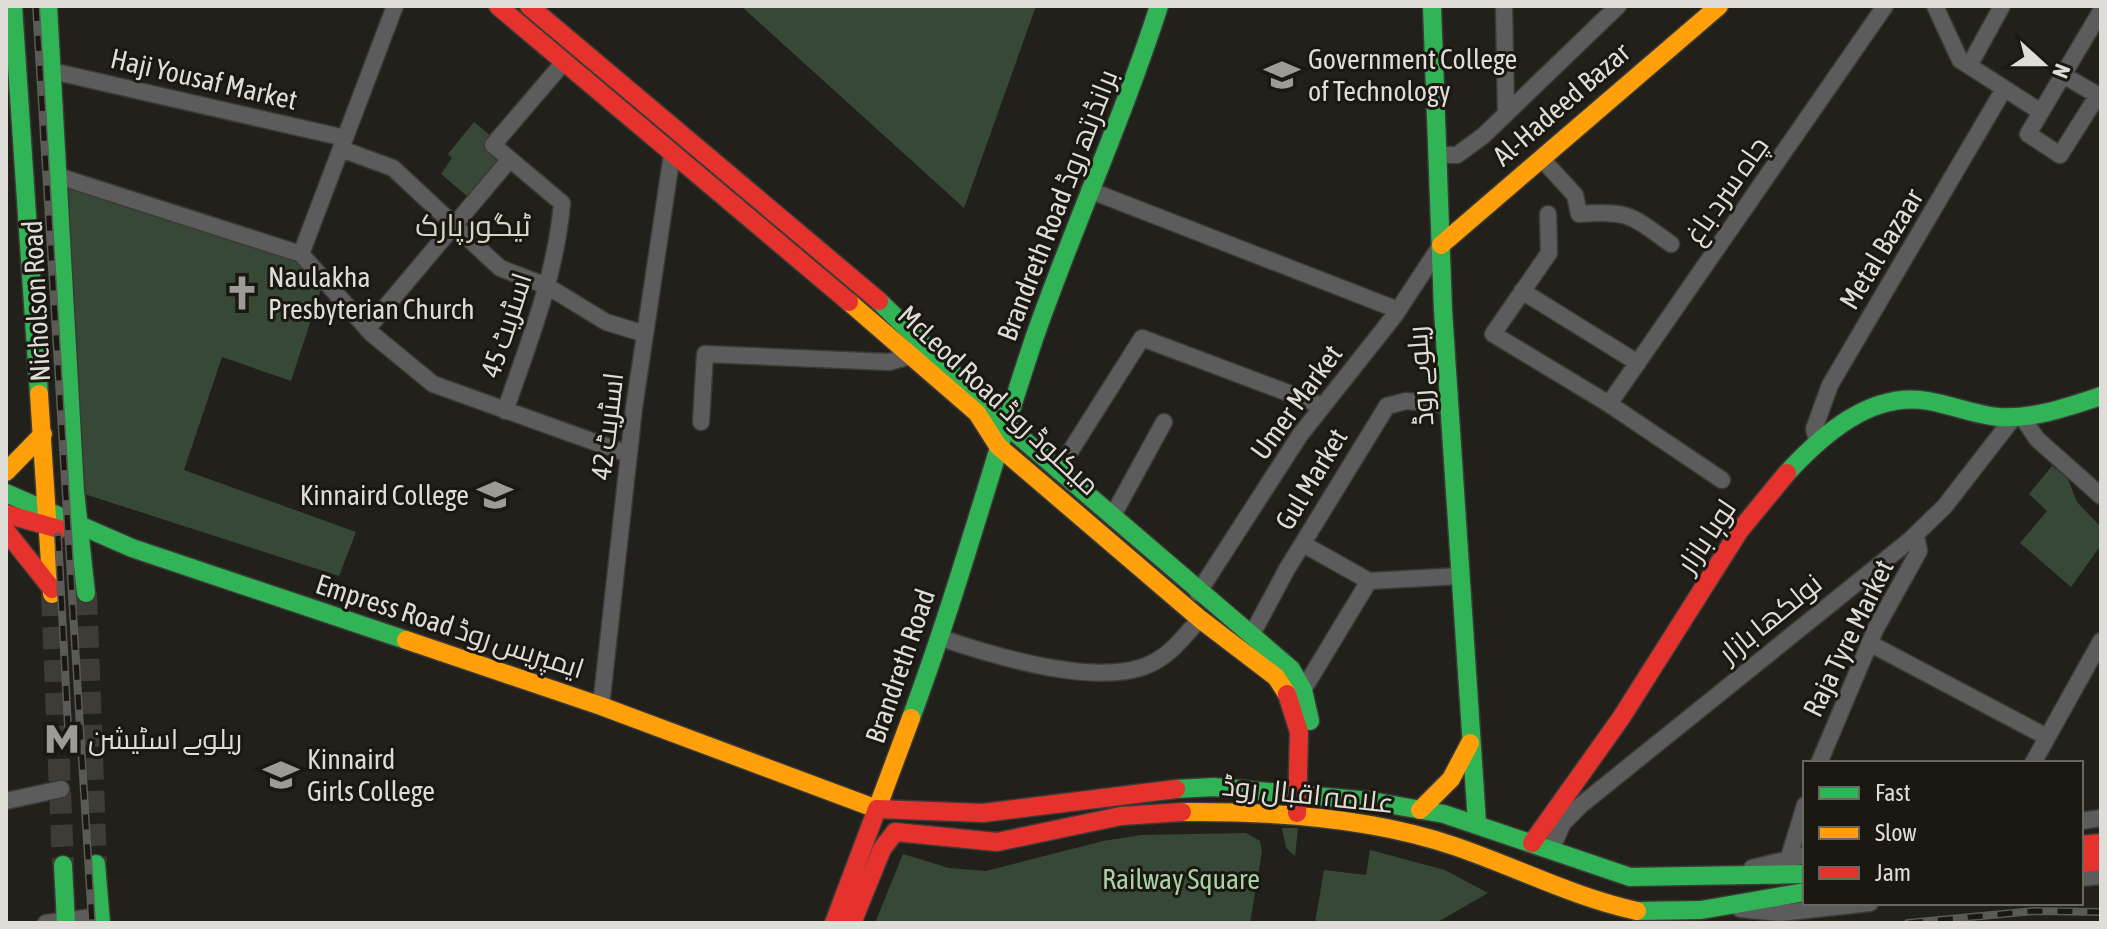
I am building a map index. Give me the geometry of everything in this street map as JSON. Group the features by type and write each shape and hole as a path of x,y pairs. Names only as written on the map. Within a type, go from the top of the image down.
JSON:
{"main road":[{"name":"Nicholson Road","path":"6,531 52,592 13,6"},
{"name":"Nicholson Road","path":"48,6 86,593"},
{"name":"McLeod Road میکلوڈ روڈ","path":"498,6 715,192 914,355 977,413 998,446 1200,619 1276,677 1284,689 1299,732 1305,794"},
{"name":"McLeod Road میکلوڈ روڈ","path":"529,6 901,319 1005,424 1198,593 1291,669 1303,690 1313,745 1303,819"},
{"name":"Brandreth Road برانڈرتھ روڈ","path":"1005,424 1089,190 1130,95 1159,6"},
{"name":"ریلوے روڈ","path":"1432,6 1441,245 1477,823"},
{"name":"Al-Hadeed Bazar","path":"1441,245 1719,6"},
{"path":"715,192 730,172"},
{"path":"2018,417 2101,396"},
{"name":"لوہا بازار","path":"1532,843 1611,733 1768,494 1817,440 1870,408 1904,400 1923,399 1977,414 2018,417"},
{"name":"Brandreth Road","path":"834,923 941,638 1005,424"},
{"path":"6,472 43,434"},
{"name":"Empress Road ایمپریس روڈ","path":"6,493 48,517 132,548 601,706 877,809"},
{"name":"Empress Road ایمپریس روڈ","path":"6,514 48,517"},
{"path":"1420,810 1451,779 1471,742"},
{"name":"علامہ اقبال روڈ","path":"877,809 983,813 1145,790 1214,787 1305,794 1420,810 1477,823 1630,877 1651,879 1731,874 1798,884"},
{"name":"علامہ اقبال روڈ","path":"852,923 888,837 895,832 971,843 999,842 1137,814 1208,810 1394,830 1438,841 1608,905 1673,913 1722,908 1798,884"},
{"path":"96,864 101,920"},
{"path":"63,865 66,921"}],"street":[{"path":"301,254 395,6"},
{"path":"1504,6 1506,114"},
{"path":"1439,155 1457,155 1506,114 1618,6"},
{"name":"چاہ سرد باغ","path":"1609,404 1885,6"},
{"path":"1935,6 1960,60 2041,112"},
{"path":"1969,66 2002,6"},
{"path":"2063,75 2099,96 2060,155 2028,134 2041,112 2101,11"},
{"name":"اسٹریٹ 45","path":"505,411 547,286 559,238 562,203 493,145 564,62"},
{"name":"Haji Yousaf Market","path":"52,71 343,144 393,168 453,228 500,268 547,286 606,322 645,334"},
{"name":"Metal Bazaar","path":"1817,440 1814,429 1830,385 2004,89"},
{"name":"اسٹریٹ 42","path":"601,706 628,454 672,154"},
{"path":"1541,158 1575,195 1579,214 1616,211 1628,214 1671,244"},
{"path":"367,329 510,159"},
{"path":"58,176 301,254 367,329 433,384 628,454"},
{"path":"1089,190 1398,310"},
{"path":"1548,214 1549,253 1493,334 1609,404 1722,480"},
{"name":"Umer Market","path":"1198,593 1288,453 1398,310 1441,245"},
{"path":"1522,291 1638,363"},
{"path":"1059,469 1142,338 1323,406"},
{"path":"701,422 705,354 889,362 914,355"},
{"name":"Gul Market","path":"1251,636 1387,406 1406,401 1450,405"},
{"path":"2018,417 2037,439 2101,496"},
{"name":"نولکھا بازار","path":"1551,850 1563,823 1581,805 1916,535 1945,506 2018,417"},
{"path":"1112,517 1164,422"},
{"name":"Raja Tyre Market","path":"1820,761 1869,643 1919,551 1916,535"},
{"path":"1303,544 1369,581 1460,576"},
{"path":"1303,690 1369,581"},
{"path":"941,638 1010,661 1082,670 1125,671 1155,662 1200,619"},
{"path":"2034,761 2101,641"},
{"path":"1869,643 2047,737"},
{"path":"6,801 61,789"},
{"path":"1731,874 1797,856 1803,818"},
{"path":"1722,908 1780,913 1852,905"},
{"path":"46,923 101,920"}],"green space":[{"path":"741,6 1036,6 964,208"},
{"path":"474,122 496,140 510,159 474,202 441,174 452,158 448,154"},
{"name":"Naulakha Presbyterian Church","path":"58,176 301,254 324,280 291,381 222,357 184,470 356,532 339,576 75,491"},
{"path":"2052,466 2067,477 2077,502 2101,527 2101,545 2071,587 2020,543 2047,511 2029,494"},
{"path":"1282,828 1298,828 1295,856 1286,848"},
{"name":"Railway Square","path":"1246,833 1260,841 1262,851 1250,923 875,923 903,854 949,868 986,871 1103,841 1142,835"},
{"path":"1370,850 1445,870 1488,893 1436,923 1315,923 1324,870 1366,875"}],"tunnel":[{"path":"86,593 96,864"},
{"path":"52,594 63,865"}],"railway":[{"path":"36,6 92,923"},
{"path":"58,536 68,727"},
{"path":"1908,923 2034,911 2101,912"}],"traffic: fast":[{"path":"13,6 39,394"},
{"path":"48,6 75,491 86,593"},
{"path":"911,718 1035,336 1159,6"},
{"path":"1432,6 1443,310 1477,823"},
{"path":"879,301 1005,424 1291,669 1303,690 1310,721"},
{"path":"1787,473 1816,444 1849,419 1887,403 1928,401 1981,414 2012,417 2051,411 2101,396"},
{"path":"6,493 132,548 406,640"},
{"path":"1176,789 1214,787 1371,801 1444,814 1630,877 1803,874"},
{"path":"96,864 101,923"},
{"path":"63,865 66,923"},
{"path":"1637,911 1701,910 1803,892"}],"traffic: slow":[{"path":"1441,245 1719,6"},
{"path":"849,302 977,413 998,446 1200,619 1276,677 1287,694"},
{"path":"39,394 52,594"},
{"path":"6,472 43,434"},
{"path":"406,640 601,706 877,809 911,718"},
{"path":"1420,810 1451,779 1470,743"},
{"path":"1182,812 1285,815 1388,828 1454,846 1567,890 1637,911"}],"traffic: jam":[{"path":"498,6 849,302"},
{"path":"529,6 879,301"},
{"path":"1532,843 1621,718 1740,530 1787,473"},
{"path":"6,514 59,529"},
{"path":"6,531 52,589"},
{"path":"1287,694 1299,732 1297,813"},
{"path":"834,923 877,809 983,813 1176,789"},
{"path":"852,923 882,849 895,832 997,842 1121,816 1182,812"},
{"path":"2083,845 2101,843"},
{"path":"2083,863 2101,861"}],"place":[{"name":"Government College of Technology","path":"1282,75"},
{"name":"Naulakha Presbyterian Church","path":"242,293"},
{"name":"Kinnaird College","path":"495,495"},
{"name":"ریلوے اسٹیشن","path":"62,739"},
{"name":"Kinnaird Girls College","path":"281,775"}],"district":[{"name":"ٹیگور پارک","path":"473,225"}]}
